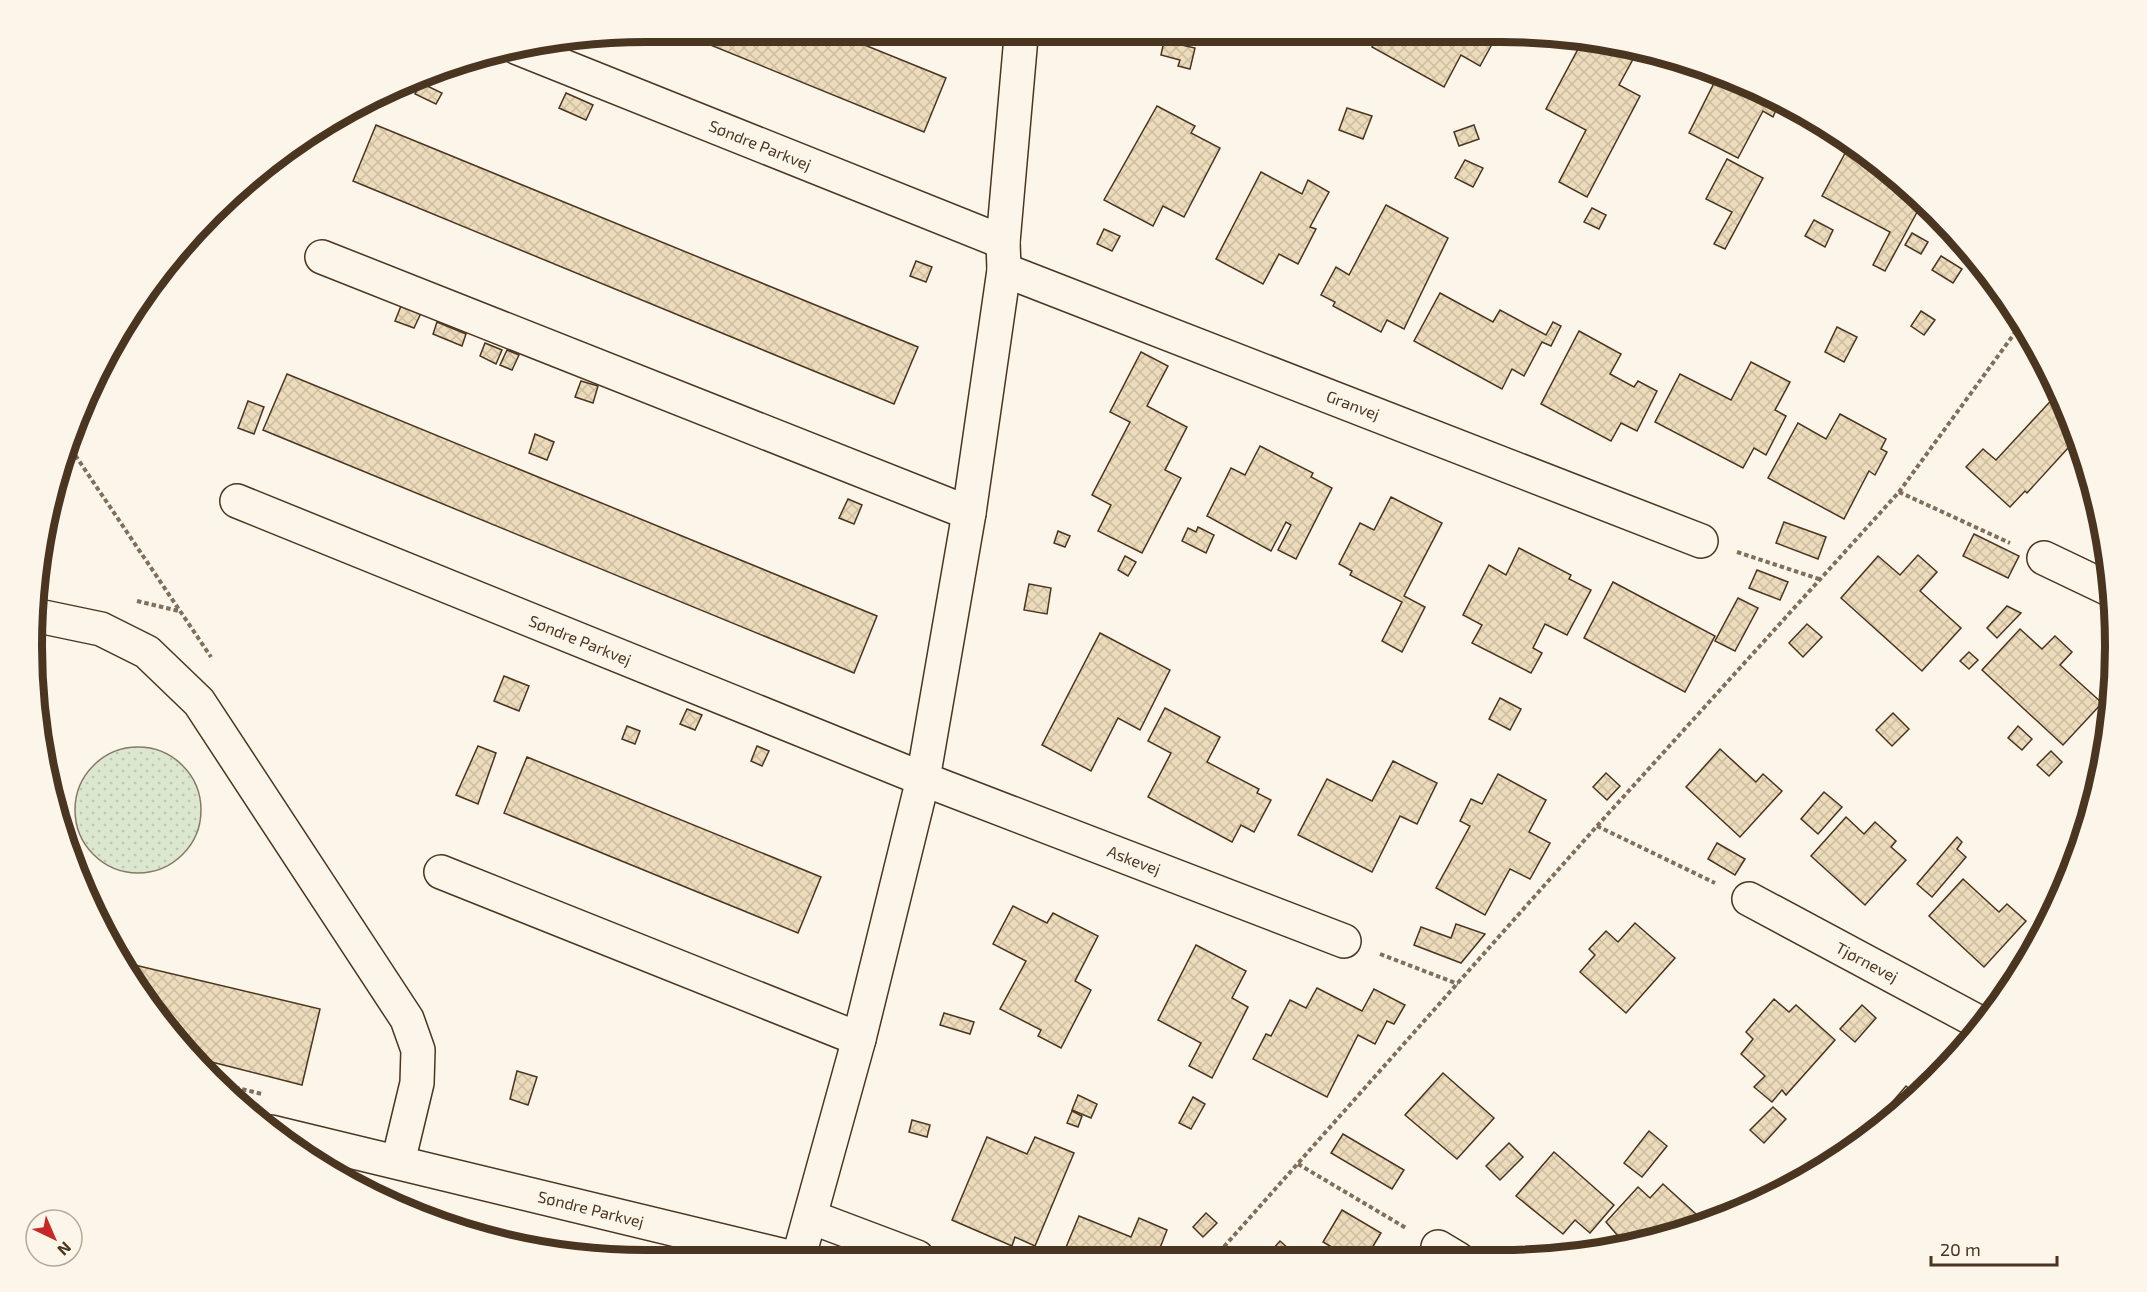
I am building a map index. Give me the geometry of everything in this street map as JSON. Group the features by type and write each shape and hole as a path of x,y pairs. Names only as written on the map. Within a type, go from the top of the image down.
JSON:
{"street":[{"path":"801,1250 859,1039 923,779 969,513 1004,256 1021,42"},
{"name":"Søndre Parkvej","path":"531,53 1004,256"},
{"name":"Granvej","path":"1004,256 1701,541"},
{"path":"322,257 969,513"},
{"name":"Søndre Parkvej","path":"237,501 923,779"},
{"path":"2044,558 2102,586"},
{"path":"43,617 101,629 147,652 199,702 407,1019 418,1050 417,1083 398,1162"},
{"name":"Askevej","path":"923,779 1344,941"},
{"path":"441,872 859,1039"},
{"name":"Tjørnevej","path":"1749,899 1975,1020"},
{"name":"Søndre Parkvej","path":"296,1138 760,1250"},
{"path":"811,1217 898,1250"}],"path":[{"path":"1221,1250 1597,826 1899,492 2016,331"},
{"path":"1899,492 2044,558"},
{"path":"1701,541 1820,579"},
{"path":"1597,826 1749,899"},
{"path":"1344,941 1458,984"},
{"path":"1298,1164 1443,1250"}],"green space":[{"path":"138,747 162,751 183,765 197,786 201,810 197,834 183,855 162,869 138,873 114,869 93,855 79,834 75,810 79,786 93,765 114,751"}],"building":[{"path":"703,42 857,42 946,78 924,132"},
{"path":"1164,42 1195,48 1190,69 1178,66 1180,60 1161,55"},
{"path":"1375,42 1493,42 1480,66 1461,55 1444,87 1372,47"},
{"path":"1572,46 1634,58 1619,85 1640,96 1587,197 1559,182 1586,130 1546,109 1578,49"},
{"path":"1715,81 1777,109 1773,117 1763,111 1738,158 1689,133"},
{"path":"424,85 442,93 436,104 415,94 419,86"},
{"path":"566,93 593,105 586,120 559,108"},
{"path":"1157,106 1195,126 1191,133 1220,148 1184,217 1163,206 1153,226 1104,200"},
{"path":"1347,108 1372,116 1363,139 1339,130"},
{"path":"376,125 918,347 894,404 353,181"},
{"path":"1474,125 1479,139 1459,146 1454,132"},
{"path":"1846,151 1869,167 1918,210 1885,271 1873,265 1890,232 1822,196"},
{"path":"1727,159 1763,178 1725,249 1714,244 1732,212 1706,199"},
{"path":"1465,160 1483,168 1473,187 1455,178"},
{"path":"1261,172 1302,194 1308,180 1329,192 1310,227 1316,229 1298,264 1279,254 1263,284 1216,259"},
{"path":"1386,205 1448,238 1404,329 1387,320 1381,332 1333,306 1335,302 1321,295 1336,267 1349,275"},
{"path":"1592,208 1606,215 1599,229 1584,222"},
{"path":"1814,220 1833,230 1825,247 1805,236"},
{"path":"1104,229 1120,236 1112,251 1097,244"},
{"path":"1912,233 1928,242 1921,254 1905,245"},
{"path":"1941,256 1962,269 1953,283 1932,270"},
{"path":"916,261 932,267 926,282 910,276"},
{"path":"1440,293 1493,322 1500,310 1546,335 1553,322 1561,326 1551,346 1542,342 1524,376 1512,369 1502,389 1414,341"},
{"path":"401,306 421,313 414,328 395,321"},
{"path":"1921,311 1935,320 1924,335 1911,326"},
{"path":"437,322 466,334 462,346 433,334"},
{"path":"1837,327 1857,337 1844,362 1825,352"},
{"path":"1579,331 1621,354 1610,374 1634,387 1638,381 1657,391 1637,431 1621,423 1611,441 1541,404"},
{"path":"485,343 502,350 496,364 480,356"},
{"path":"507,350 519,355 512,370 500,365"},
{"path":"1141,352 1168,366 1147,406 1187,427 1165,470 1181,478 1142,553 1098,531 1111,505 1092,495 1130,422 1110,412"},
{"path":"1751,362 1790,382 1775,410 1786,416 1766,455 1754,448 1743,468 1655,422 1680,374 1731,400"},
{"path":"287,374 877,616 854,673 263,430"},
{"path":"581,381 598,386 593,403 575,397"},
{"path":"2052,399 2070,445 2027,493 2025,491 2010,507 1966,467 1983,449 1996,460"},
{"path":"248,401 264,407 254,434 238,428"},
{"path":"1840,414 1886,439 1881,449 1887,452 1875,475 1869,471 1844,519 1768,478 1798,423 1826,439"},
{"path":"535,434 554,442 547,460 529,453"},
{"path":"1260,446 1313,473 1311,477 1332,488 1296,559 1278,550 1291,525 1286,522 1271,551 1207,516 1231,468 1245,475"},
{"path":"1391,497 1442,523 1404,596 1425,607 1402,652 1382,641 1402,602 1350,575 1352,571 1339,564 1360,523 1374,530"},
{"path":"848,499 862,505 854,524 839,518"},
{"path":"1784,522 1826,537 1818,559 1776,543"},
{"path":"1198,527 1214,535 1206,553 1182,541 1188,528 1196,532"},
{"path":"1058,531 1070,536 1065,547 1054,543"},
{"path":"1974,534 2019,556 2008,578 1963,556"},
{"path":"1519,548 1571,575 1569,579 1591,590 1567,635 1545,624 1533,648 1542,653 1531,673 1472,643 1482,625 1463,615 1489,565 1506,575"},
{"path":"1918,555 1937,572 1920,591 1961,628 1922,671 1841,598 1878,556 1900,575"},
{"path":"1125,556 1136,562 1128,576 1118,570"},
{"path":"1757,570 1788,582 1780,600 1749,588"},
{"path":"1613,582 1715,636 1685,692 1584,638"},
{"path":"1029,584 1051,588 1047,614 1024,610"},
{"path":"1738,598 1758,608 1735,651 1715,641"},
{"path":"2007,606 2021,613 1997,638 1987,628"},
{"path":"1807,624 1822,637 1803,657 1789,643"},
{"path":"2020,629 2042,649 2055,636 2072,652 2060,665 2102,703 2063,745 1982,670"},
{"path":"1100,633 1170,670 1140,730 1118,718 1091,771 1042,745"},
{"path":"1969,652 1978,660 1969,669 1960,661"},
{"path":"504,676 529,686 519,711 494,701"},
{"path":"1500,698 1521,709 1510,730 1489,719"},
{"path":"1165,708 1220,737 1207,762 1259,789 1257,793 1271,800 1254,832 1241,825 1232,842 1148,797 1171,753 1148,741"},
{"path":"687,709 702,715 695,730 680,724"},
{"path":"1893,713 1909,729 1892,746 1876,730"},
{"path":"627,726 640,731 635,744 622,739"},
{"path":"2018,726 2032,739 2022,750 2008,738"},
{"path":"478,746 496,753 478,804 456,795"},
{"path":"757,746 769,751 762,766 751,761"},
{"path":"1720,749 1756,782 1763,774 1782,791 1740,837 1686,787"},
{"path":"2051,751 2062,762 2049,776 2037,765"},
{"path":"527,757 821,877 798,933 504,813"},
{"path":"1393,761 1437,783 1417,824 1400,816 1372,872 1298,835 1327,779 1372,801"},
{"path":"1606,773 1620,786 1607,800 1593,787"},
{"path":"1498,774 1546,800 1529,832 1550,843 1530,879 1510,869 1485,915 1436,888 1470,826 1460,821 1471,799 1482,804"},
{"path":"1824,792 1842,807 1818,834 1801,819"},
{"path":"1846,817 1864,834 1875,822 1896,841 1891,847 1906,860 1865,905 1811,856"},
{"path":"1957,837 1962,842 1957,849 1966,857 1932,897 1917,884"},
{"path":"1717,843 1745,859 1735,875 1708,859"},
{"path":"1963,879 1999,912 2007,904 2026,921 1984,967 1929,916"},
{"path":"1013,906 1047,923 1053,913 1098,936 1075,981 1091,990 1061,1048 1038,1036 1041,1030 1000,1009 1026,961 993,944"},
{"path":"1635,923 1675,958 1626,1013 1580,972 1595,955 1589,949 1606,931 1618,942"},
{"path":"1456,924 1485,934 1461,963 1414,945 1421,927 1451,938"},
{"path":"1196,945 1246,971 1232,998 1248,1007 1212,1078 1189,1066 1201,1043 1158,1020"},
{"path":"133,965 320,1009 302,1085 208,1061 167,1014"},
{"path":"1317,988 1362,1011 1374,989 1405,1005 1394,1024 1387,1021 1375,1044 1358,1035 1327,1097 1253,1059 1266,1034 1271,1036 1290,1000 1306,1008"},
{"path":"1774,999 1789,1012 1796,1005 1835,1040 1786,1095 1782,1090 1772,1102 1754,1087 1765,1076 1741,1054 1753,1039 1746,1032"},
{"path":"1862,1005 1876,1018 1855,1042 1840,1029"},
{"path":"944,1013 974,1022 970,1034 940,1025"},
{"path":"517,1071 537,1077 528,1105 510,1099"},
{"path":"1443,1073 1494,1118 1457,1159 1405,1115"},
{"path":"1906,1086 1910,1090 1889,1108"},
{"path":"1078,1095 1097,1104 1091,1118 1072,1110"},
{"path":"1193,1097 1205,1104 1191,1129 1179,1123"},
{"path":"1773,1107 1786,1119 1764,1143 1750,1130"},
{"path":"1072,1111 1082,1116 1078,1127 1067,1123"},
{"path":"912,1120 930,1125 927,1137 909,1132"},
{"path":"1649,1131 1667,1146 1642,1177 1624,1163"},
{"path":"1343,1134 1404,1170 1392,1189 1331,1153"},
{"path":"987,1137 1027,1154 1035,1137 1074,1153 1035,1246 1015,1237 1012,1246 952,1220"},
{"path":"1509,1143 1523,1157 1500,1180 1486,1166"},
{"path":"1554,1152 1614,1205 1590,1233 1575,1220 1563,1234 1516,1196"},
{"path":"1663,1184 1696,1214 1692,1219 1620,1238 1606,1222 1638,1187 1650,1198"},
{"path":"1342,1210 1381,1233 1371,1250 1336,1250 1323,1242"},
{"path":"1206,1213 1217,1223 1203,1237 1193,1227"},
{"path":"1079,1216 1131,1237 1139,1218 1167,1230 1160,1248 1164,1250 1065,1250"},
{"path":"1280,1241 1290,1250 1272,1250"}]}
